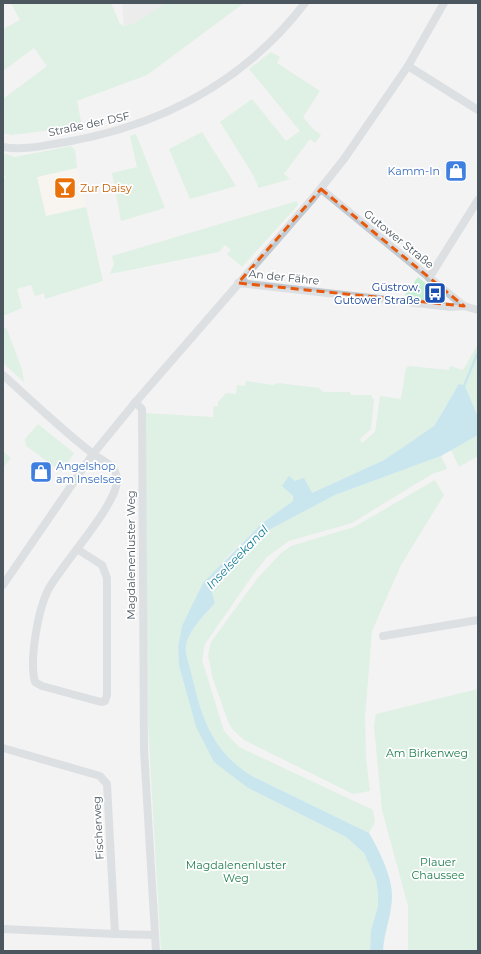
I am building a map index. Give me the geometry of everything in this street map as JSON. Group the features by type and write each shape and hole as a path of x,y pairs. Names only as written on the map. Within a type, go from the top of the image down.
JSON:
{"street":[{"name":"Straße der DSF","path":"3,147 14,149 43,146 103,135 136,125 168,112 221,82 243,66 272,40 305,3"},
{"path":"238,283 321,189 370,124 408,66 444,3"},
{"path":"408,66 478,110"},
{"name":"Gutower Straße","path":"321,189 464,306"},
{"path":"429,278 478,200"},
{"name":"An der Fähre","path":"3,585 93,454 135,402 238,283 448,307 464,306 478,310"},
{"name":"Magdalenenluster Weg","path":"3,376 93,454 113,468 118,479 115,491 108,503 77,548 49,589 43,603 39,620 32,672 35,682 42,686 100,702 105,701 107,696 107,578 102,565 77,548"},
{"name":"Magdalenenluster Weg","path":"135,402 142,409 144,750 156,951"},
{"path":"383,636 478,620"},
{"name":"Fischerweg","path":"3,748 100,776 107,784 115,934"},
{"path":"3,929 155,935"}],"highlighted area":[{"path":"321,189 464,306 238,283"}],"shaded area":[{"path":"122,3 166,3 133,24 124,26"},
{"path":"77,168 86,207 46,216 37,177"}],"green space":[{"path":"11,3 111,3 120,24 124,26 133,24 166,3 244,3 147,75 77,101 82,126 12,135 3,133 3,112 5,110 3,107 3,99 47,66 34,48 3,71 3,29 20,20"},
{"path":"271,52 280,57 277,63 320,91 303,117 313,129 321,135 315,143 310,139 284,174 290,179 259,188 252,173 220,122 252,99 286,141 300,131 249,69"},
{"path":"202,132 236,186 190,199 169,149"},
{"path":"136,134 165,208 121,221 112,173 137,167 130,136"},
{"path":"71,146 75,150 77,168 37,177 46,216 86,207 103,281 45,299 44,293 35,296 31,285 17,289 22,308 3,316 3,180 6,177 3,175 3,153 15,157"},
{"path":"297,201 298,205 242,267 227,254 231,250 225,245 219,252 110,274 114,264 112,256"},
{"path":"418,277 442,297 443,303 410,299 405,295"},
{"path":"6,327 22,369 24,382 3,363 3,330"},
{"path":"478,344 478,417 465,386 446,405 434,426 384,460 312,493 289,477 293,501 261,524 225,559 182,626 178,647 179,666 196,727 248,788 346,837 364,853 376,880 378,894 378,906 371,930 370,951 161,951 148,725 145,413 213,417 214,406 218,406 218,402 226,393 236,394 237,385 245,386 246,381 273,385 278,383 319,388 323,392 350,392 351,395 371,395 374,400 371,429 360,439 362,443 375,432 380,396 401,399 406,368 409,366 449,370 450,366 463,370"},
{"path":"38,424 74,453 62,472 26,446 25,439"},
{"path":"478,435 478,456 459,467 451,450"},
{"path":"3,451 11,458 3,468"},
{"path":"441,456 447,469 432,474 352,523 289,541 267,557 205,644 202,660 224,731 239,747 373,810 375,822 369,833 252,776 239,767 228,756 211,733 205,720 187,657 186,646 190,634 194,628 215,603 212,593 231,567 265,532 335,495"},
{"path":"435,480 444,495 401,565 372,631 365,717 366,759 370,791 353,794 244,740 232,729 213,679 208,656 211,642 257,579 281,553 291,546 354,527"},
{"path":"478,689 478,951 408,951 408,906 382,810 374,726 376,714"}],"water":[{"name":"Inselseekanal","path":"459,384 465,386 478,417 478,435 441,456 335,495 265,532 231,567 212,592 215,603 194,628 190,634 186,646 187,657 205,720 211,733 228,756 239,767 252,776 369,833 381,855 390,880 392,896 391,910 383,951 370,951 371,930 378,906 378,894 376,880 364,853 346,837 248,788 214,762 196,727 179,666 178,647 182,626 203,583 261,524 293,501 293,496 282,486 289,476 295,481 304,478 312,493 384,460 434,426"}],"waterway":[{"path":"464,386 478,352"}],"place":[{"name":"Kamm-In","path":"456,171"},
{"name":"Zur Daisy","path":"65,188"},
{"name":"Güstrow, Gutower Straße","path":"435,293"},
{"name":"Angelshop am Inselsee","path":"41,472"}],"park label":[{"name":"Am Birkenweg","path":"427,753"},
{"name":"Plauer Chaussee","path":"438,868"}]}
